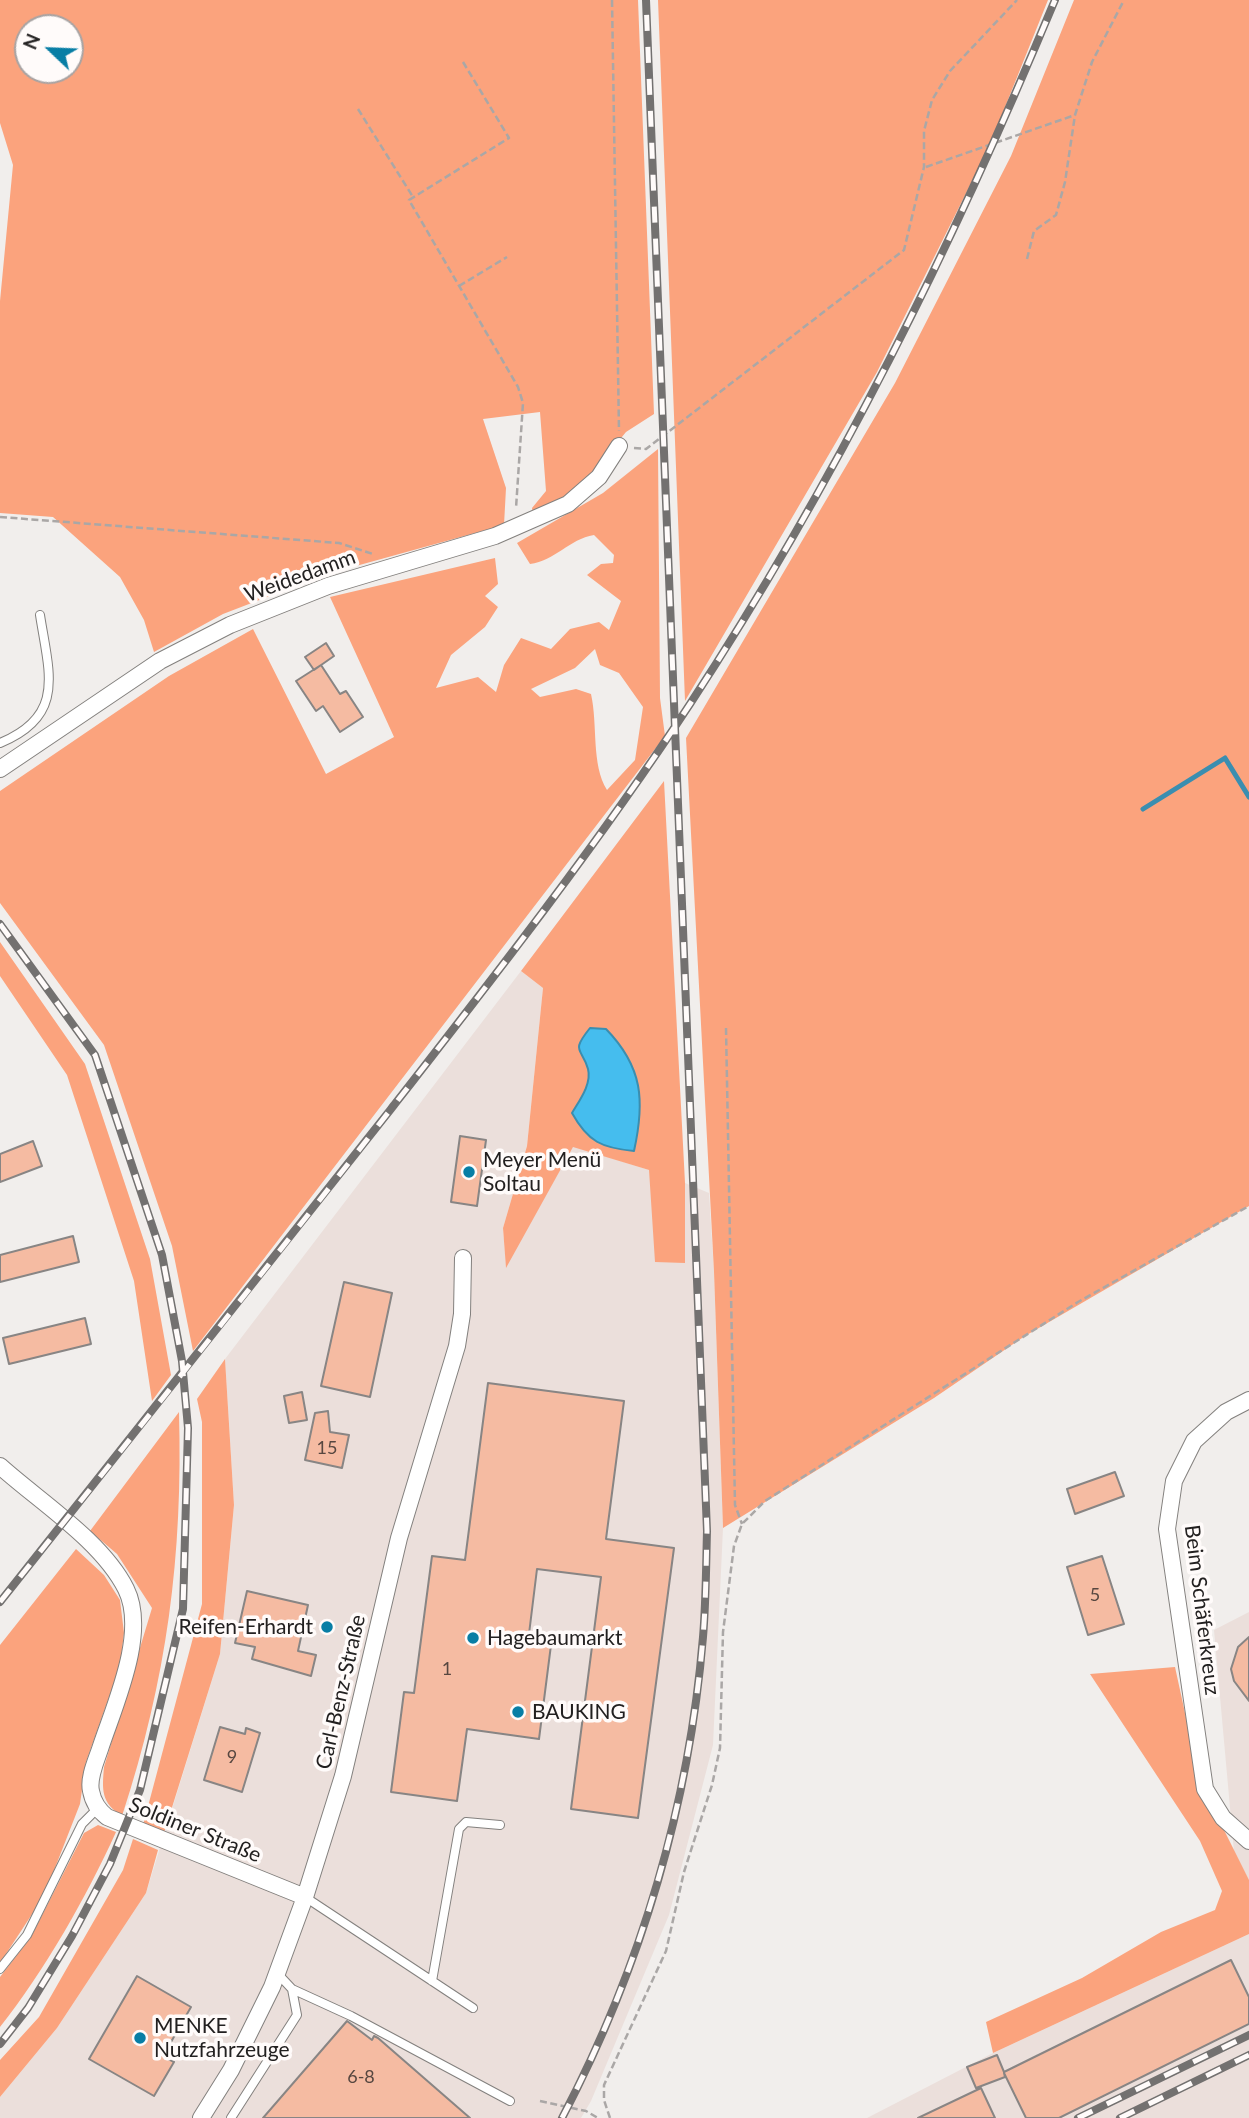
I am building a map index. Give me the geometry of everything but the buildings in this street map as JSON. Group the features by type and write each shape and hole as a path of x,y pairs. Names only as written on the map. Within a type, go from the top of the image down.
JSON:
{"street":[{"name":"Weidedamm","path":"0,769 160,661 230,625 328,586 514,528 568,504 599,477 619,446"},
{"name":"Carl-Benz-Straße","path":"201,2118 231,2070 277,1973 343,1776 399,1538 457,1346 462,1314 463,1258"},
{"name":"Beim Schäferkreuz","path":"1249,1400 1226,1412 1194,1441 1174,1481 1167,1529 1205,1789 1223,1818 1249,1841"},
{"name":"Soldiner Straße","path":"0,1466 108,1562 127,1590 133,1618 132,1642 94,1767 90,1789 97,1809 107,1817 304,1897"}],"lane":[{"path":"0,743 37,722 45,709 48,670 40,615"},
{"path":"0,1969 27,1935 82,1824 97,1809"},
{"path":"432,1981 455,1837 466,1822 500,1825"},
{"path":"304,1897 473,2008"},
{"path":"277,1973 292,1989 351,2016 510,2101"},
{"path":"231,2118 297,2015 292,1989"}],"path":[{"path":"612,0 619,446 646,449 904,250 924,167 924,131 932,100 950,71 1017,0"},
{"path":"1027,259 1034,231 1056,215 1065,182 1075,116 1092,62 1124,0"},
{"path":"463,62 509,138 409,200 518,387 523,403 514,528"},
{"path":"358,109 414,197"},
{"path":"924,167 1075,116"},
{"path":"459,286 507,257"},
{"path":"0,517 339,543 377,555"},
{"path":"726,1028 735,1505 742,1524"},
{"path":"610,2118 604,2100 604,2085 666,1951 684,1872 712,1785 720,1748 723,1632 728,1578 734,1546 742,1524 765,1501 989,1356 1078,1302 1249,1206"},
{"path":"540,2101 586,2111 598,2118"}],"shaded area":[{"path":"0,0 638,0 654,414 626,432 590,476 567,497 533,516 532,508 546,491 540,412 483,419 506,488 504,525 327,574 223,614 154,652 144,620 120,577 53,517 0,513 0,301 13,165 0,123"},
{"path":"658,0 1048,0 989,147 877,372 685,701"},
{"path":"1074,0 1249,0 1249,1206 1025,1336 934,1398 723,1528 714,1272 686,738 895,383 1011,156"},
{"path":"658,449 660,698 665,736 193,1351 172,1246 104,1045 0,903 0,791 169,676 253,629 326,774 394,737 330,597 495,558 498,584 485,596 498,607 485,627 451,655 436,688 478,677 496,692 504,665 521,638 551,649 570,629 599,622 609,630 621,601 587,575 601,564 613,563 614,555 594,535 577,541 547,559 530,564 517,543 603,493","holes":["595,649 600,665 619,673 643,707 635,760 607,790 599,768 591,694 576,689 540,697 531,689 575,668"]},
{"path":"664,781 685,1183 685,1263 655,1262 649,1170 573,1147 506,1268 503,1228 527,1146 543,988 521,971"},
{"path":"0,942 85,1064 150,1259 171,1375 152,1401 134,1281 67,1075 0,976"},
{"path":"521,971 543,988 527,1146 503,1228 506,1266 573,1146 649,1170 685,1263 685,1183 709,1193 714,1272 723,1528 713,1745 669,1915 591,2101 581,2118 0,2118 0,2097 57,2028 146,1893 220,1654 234,1505 225,1359"},
{"path":"225,1359 234,1505 220,1654 164,1833 143,1825 202,1604 202,1422 197,1399"},
{"path":"179,1412 178,1517 169,1617 150,1715 122,1816 110,1806 104,1795 104,1767 152,1608 117,1554 90,1531"},
{"path":"76,1549 104,1575 120,1600 124,1633 120,1666 86,1762 80,1804 44,1896 0,1963 0,1645"},
{"path":"1249,1612 1249,1880 1234,1852 1214,1630"},
{"path":"1175,1667 1200,1782 1249,1880 1249,1934 993,2053 986,2022 1082,1978 1161,1932 1215,1910 1222,1891 1200,1841 1090,1674"},
{"path":"98,1825 116,1832 78,1907 48,1958 0,2027 0,1977 31,1937 84,1833"},
{"path":"133,1839 158,1850 146,1893 57,2028 0,2097 0,2060 39,2017 123,1870"},
{"path":"1249,1934 1249,2118 867,2118 993,2053"}],"water":[{"path":"590,1028 606,1029 628,1057 634,1071 640,1100 634,1151 597,1142 584,1131 572,1113 588,1081 588,1069 579,1046"}],"waterway":[{"path":"1143,809 1225,758 1249,797"}],"railway":[{"path":"562,2118 615,2004 637,1945 673,1824 696,1700 705,1598 707,1531 646,0"},
{"path":"0,1602 294,1233 545,910 690,704 794,534 889,360 975,182 1055,0"},
{"path":"0,924 95,1055 162,1255 182,1361 188,1428 183,1609 140,1790 110,1864 72,1936 28,2008 0,2044"},
{"path":"1078,2118 1249,2035"},
{"path":"1120,2118 1249,2055"}],"place":[{"name":"Meyer Menü Soltau","path":"469,1172"},
{"name":"Reifen-Erhardt","path":"327,1627"},
{"name":"Hagebaumarkt","path":"473,1638"},
{"name":"BAUKING","path":"518,1712"},
{"name":"MENKE Nutzfahrzeuge","path":"140,2038"}]}
